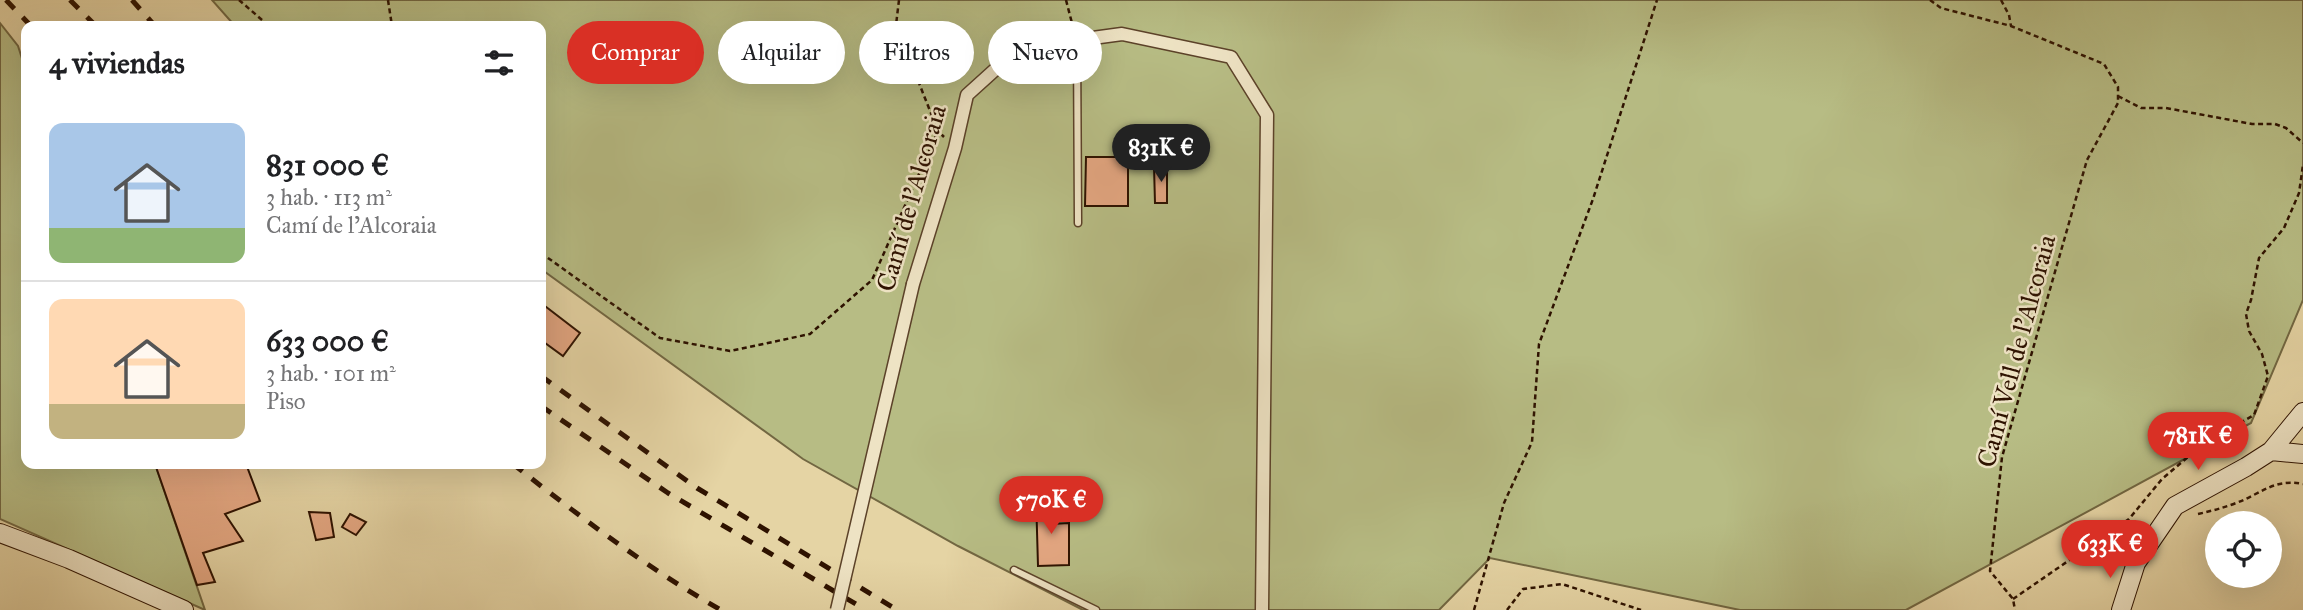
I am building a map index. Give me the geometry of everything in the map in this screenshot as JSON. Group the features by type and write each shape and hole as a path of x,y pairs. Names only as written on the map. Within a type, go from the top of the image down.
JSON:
{"street":[{"name":"Camí de l'Alcoraia","path":"1102,36 1122,34 1231,57 1266,116 1262,610"},
{"name":"Camí de l'Alcoraia","path":"837,610 913,284 955,148 967,96 988,76"},
{"path":"2120,610 2136,563 2175,506 2271,451 2303,412"},
{"path":"2271,451 2303,454"},
{"path":"0,533 69,559 184,610"}],"lane":[{"path":"1077,84 1078,223"},
{"path":"1014,570 1096,610"}],"path":[{"path":"239,0 263,21"},
{"path":"388,0 390,21"},
{"path":"899,0 896,24 938,131 955,148"},
{"path":"1066,0 1072,21"},
{"path":"1474,610 1504,503 1532,442 1539,344 1593,199 1657,0"},
{"path":"1930,0 1941,8 2011,26 2104,64 2118,87 2118,96 2141,108 2166,108 2252,124 2275,124 2286,128 2303,143"},
{"path":"2001,0 2011,26"},
{"name":"Camí Vell de l'Alcoraia","path":"2014,599 1990,571 2002,457 2087,160 2118,103 2118,96"},
{"path":"546,258 660,338 730,351 810,334 872,280 938,131"},
{"path":"2015,610 2014,599 2129,519 2162,479 2202,445 2254,415 2268,376 2262,354 2249,331 2246,314 2259,258 2284,228 2300,193 2303,165"},
{"path":"2198,514 2238,503 2272,484 2303,484"},
{"path":"1507,610 1523,589 1562,584 1641,610"}],"green space":[{"path":"212,0 2303,0 2303,300 2251,423 1906,610 1740,610 1490,558 1439,610 1083,610 958,546 803,459 546,273 546,21 231,21"},
{"path":"0,23 18,46 21,55 21,469 157,469 205,610 0,519"}],"building":[{"path":"1086,157 1128,157 1128,206 1085,206"},
{"path":"1154,166 1167,166 1167,203 1155,203"},
{"path":"546,307 580,333 563,356 546,344"},
{"path":"157,469 248,469 260,501 225,514 243,541 203,553 215,582 197,585"},
{"path":"1036,496 1050,496 1052,524 1069,523 1069,565 1038,566"},
{"path":"309,512 330,513 334,537 316,540"},
{"path":"350,514 366,522 356,535 342,527"}],"railway":[{"path":"6,0 26,21"},
{"path":"70,0 91,21"},
{"path":"132,0 151,21"},
{"path":"546,380 697,488 897,610"},
{"path":"546,409 668,493 866,610"},
{"path":"519,469 640,559 721,610"}]}
